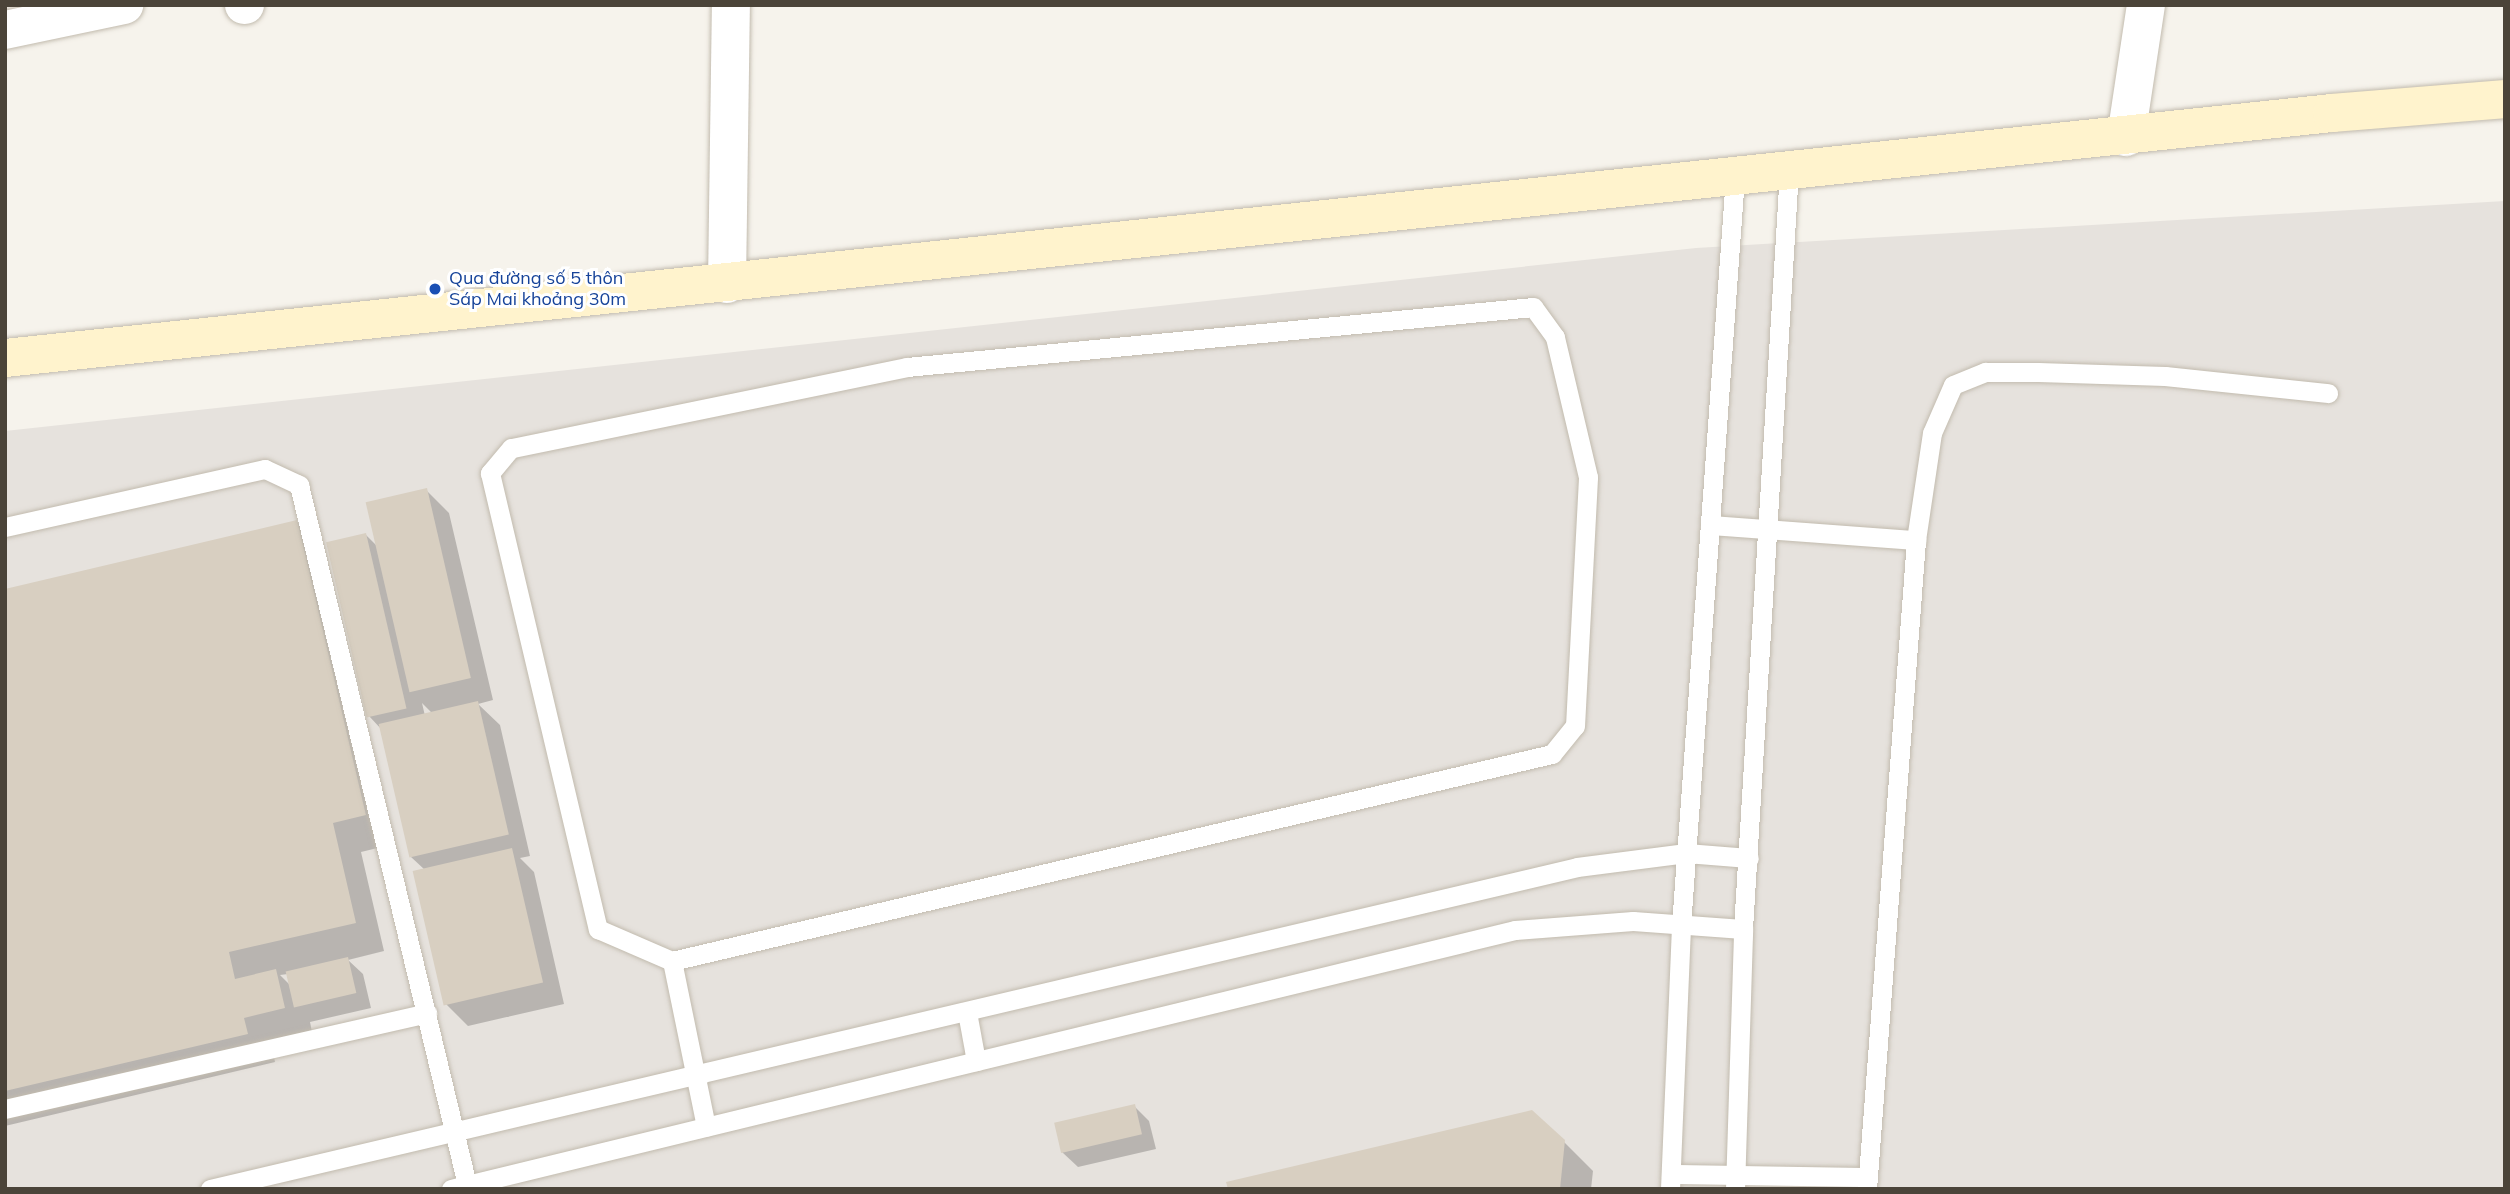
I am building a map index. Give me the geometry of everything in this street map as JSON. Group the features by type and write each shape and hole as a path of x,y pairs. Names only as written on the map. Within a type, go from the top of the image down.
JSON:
{"street":[{"path":"5,30 124,5"},
{"path":"727,285 732,5"},
{"path":"2126,138 2146,5"},
{"path":"5,358 727,285 1735,176 2126,138 2332,113 2505,99"}],"lane":[{"path":"1735,1182 1743,929 1789,171"},
{"path":"1735,176 1681,926 1670,1181 1868,1183 1916,540 1932,433 1953,384 1984,372 2165,376 2328,393"},
{"path":"1533,307 1555,337 1588,477 1575,726 1552,754 672,961 598,929 490,473 511,447 907,367 1533,307"},
{"path":"5,527 265,469 299,485 427,1013 454,1133 459,1187 1515,930 1633,921 1743,929"},
{"path":"1710,525 1916,540"},
{"path":"210,1189 1577,867 1686,853 1749,858"},
{"path":"672,961 706,1126"},
{"path":"967,1012 976,1061"},
{"path":"5,1110 427,1013"}],"shaded area":[{"path":"2505,201 2505,1189 5,1189 5,431 1696,248"}],"building":[{"path":"427,488 471,678 409,692 366,502"},
{"path":"297,520 366,815 333,823 356,923 229,952 235,979 276,969 285,1008 244,1018 248,1034 5,1091 5,589"},
{"path":"366,533 406,708 367,718 326,542"},
{"path":"478,701 509,834 409,857 379,724"},
{"path":"512,848 543,982 444,1005 413,871"},
{"path":"348,957 356,993 294,1007 286,971"},
{"path":"1135,1104 1142,1134 1061,1153 1054,1123"},
{"path":"1532,1110 1565,1140 1560,1189 1228,1189 1226,1182"}],"place":[{"name":"Qua đường số 5 thôn Sáp Mai khoảng 30m","path":"435,289"}]}
